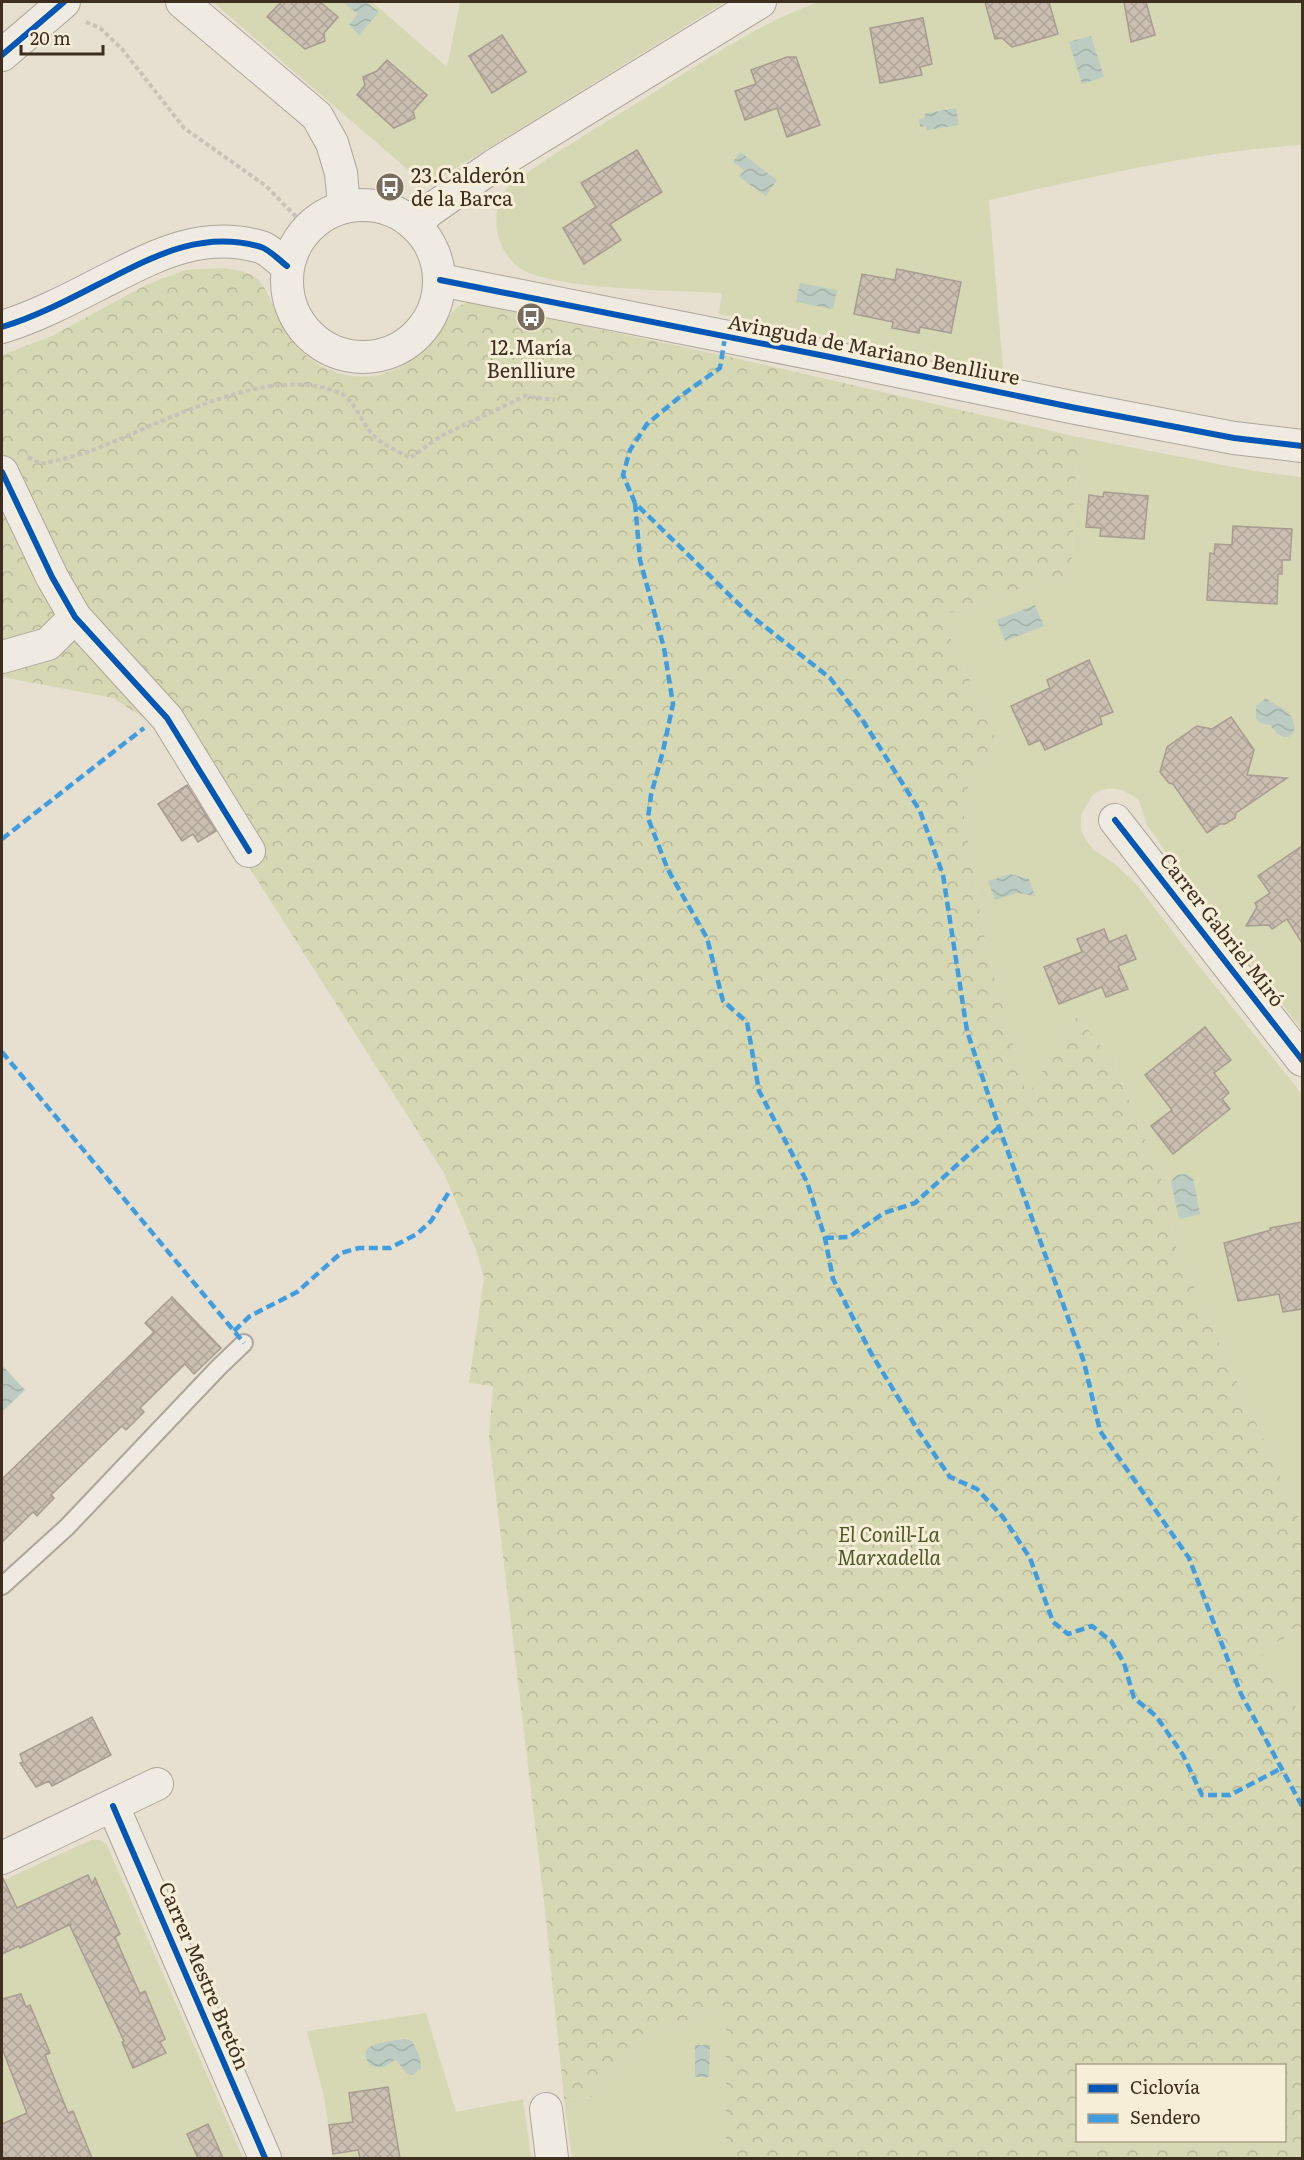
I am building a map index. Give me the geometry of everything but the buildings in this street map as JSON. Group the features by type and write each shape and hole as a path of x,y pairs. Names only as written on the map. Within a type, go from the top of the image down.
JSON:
{"street":[{"path":"182,2 317,116 332,143 341,173 344,206"},
{"path":"415,224 429,211 493,166 760,2"},
{"path":"2,55 73,11"},
{"path":"369,204 394,211 415,224 428,241 436,260 440,280 436,305 424,328 405,345 381,355 356,357 331,351 310,336 295,316 286,292 287,266 294,245 307,228 324,214 344,206 369,204"},
{"path":"2,327 72,298 155,255 188,245 226,241 263,248 287,266"},
{"name":"Avinguda de Mariano Benlliure","path":"440,280 1076,408 1234,438 1302,446"},
{"path":"11,463 52,577 75,617 167,718 249,851"},
{"path":"2,657 48,644 75,617"},
{"name":"Carrer Gabriel Miró","path":"1114,820 1302,1060"},
{"path":"2,1858 157,1784"},
{"name":"Carrer Mestre Bretón","path":"113,1806 265,2158"},
{"path":"546,2109 552,2158"}],"lane":[{"path":"2,1587 67,1527 244,1343"}],"path":[{"path":"73,11 100,28 122,49 184,128 266,186 307,228"},
{"path":"11,463 41,464 88,452 161,420 271,385 315,385 345,395 373,435 410,458 441,436 525,396 555,400"}],"green space":[{"path":"213,2 372,2 447,67 460,2 725,2 427,186"},
{"path":"818,2 1302,2 1302,145 1184,159 989,200 1003,370 719,314 722,293 584,285 533,274 517,266 509,258 499,238 496,215 503,194 513,182 744,37"},
{"name":"El Conill-La Marxadella","path":"225,268 252,275 264,288 293,343 315,362 342,374 372,376 399,367 431,343 457,307 470,302 735,358 1078,437 1071,573 941,616 996,740 961,799 987,950 1027,1095 1078,1014 1114,1063 1143,1136 1159,1168 1177,1249 1302,1524 1302,1629 1261,1651 1302,1716 1302,2158 726,2158 726,2005 646,2037 592,2097 564,2099 544,1901 489,1437 493,1386 469,1383 484,1277 476,1250 444,1173 161,729 113,698 2,677 2,355 52,336 146,285 185,270"},
{"path":"1078,437 1254,471 1302,477 1302,1030 1180,872 1147,825 1139,801 1135,797 1122,790 1109,788 1099,791 1092,796 1081,815 1081,830 1094,850 1116,865 1137,885 1302,1094 1302,1524 1177,1249 1159,1168 1143,1136 1114,1063 1077,1015 1027,1096 987,950 961,799 996,740 941,616 1071,573"},
{"path":"1302,1629 1302,1716 1260,1651"},
{"path":"91,1840 100,1840 107,1845 243,2158 2,2158 2,1881"},
{"path":"726,2005 726,2158 572,2158 564,2099 592,2097 646,2037"},
{"path":"426,2013 456,2112 523,2099 531,2158 333,2158 324,2097 307,2031"}],"water":[{"path":"366,2 379,12 359,35 349,25 358,14 344,3"},
{"path":"1091,36 1104,77 1082,84 1069,42"},
{"path":"956,108 959,125 927,130 926,126 920,127 919,119 925,118 924,114"},
{"path":"740,152 777,180 766,196 739,177 744,170 733,162"},
{"path":"800,283 837,290 833,309 796,302"},
{"path":"1035,605 1044,626 1005,641 997,620"},
{"path":"1266,698 1290,715 1294,727 1291,735 1282,736 1270,725 1260,723 1256,718 1256,706"},
{"path":"1010,874 1029,879 1035,896 1017,893 995,900 988,881"},
{"path":"1186,1174 1193,1178 1200,1214 1179,1219 1171,1182 1176,1175"},
{"path":"2,1365 25,1390 2,1412"},
{"path":"404,2039 412,2041 420,2057 421,2068 416,2073 406,2073 395,2060 382,2068 371,2066 366,2058 369,2048"},
{"path":"695,2045 710,2045 709,2077 695,2077"}],"marked path":[{"path":"725,337 720,368 647,424 630,450 623,475 635,503 749,614 830,678 863,721 920,811 943,875 967,1031 999,1127 1084,1362 1100,1431 1189,1558 1241,1694 1302,1806"},
{"path":"635,503 640,560 664,648 673,704 651,795 648,818 668,870 707,938 723,1001 747,1022 759,1091 807,1182 825,1238 833,1279 871,1353 919,1432 950,1477 977,1489 1003,1517 1030,1558 1053,1622 1068,1634 1092,1626 1111,1641 1124,1663 1134,1698 1156,1716 1183,1755 1202,1795 1230,1795 1282,1768"},
{"path":"2,839 144,728"},
{"path":"2,1052 244,1343"},
{"path":"825,1238 849,1237 884,1213 915,1203 999,1127"},
{"path":"234,1331 250,1316 297,1292 341,1253 359,1248 390,1248 417,1234 431,1221 449,1192"}],"cycle path":[{"path":"2,55 64,2"},
{"path":"2,327 51,308 157,256 197,244 239,242 261,247 287,266"},
{"path":"440,280 1076,408 1234,438 1302,446"},
{"path":"2,472 52,577 75,617 167,718 249,851"},
{"path":"1115,820 1302,1060"},
{"path":"113,1806 265,2158"}],"place":[{"name":"23.Calderón de la Barca","path":"390,187"},
{"name":"12.María Benlliure","path":"531,317"}]}
